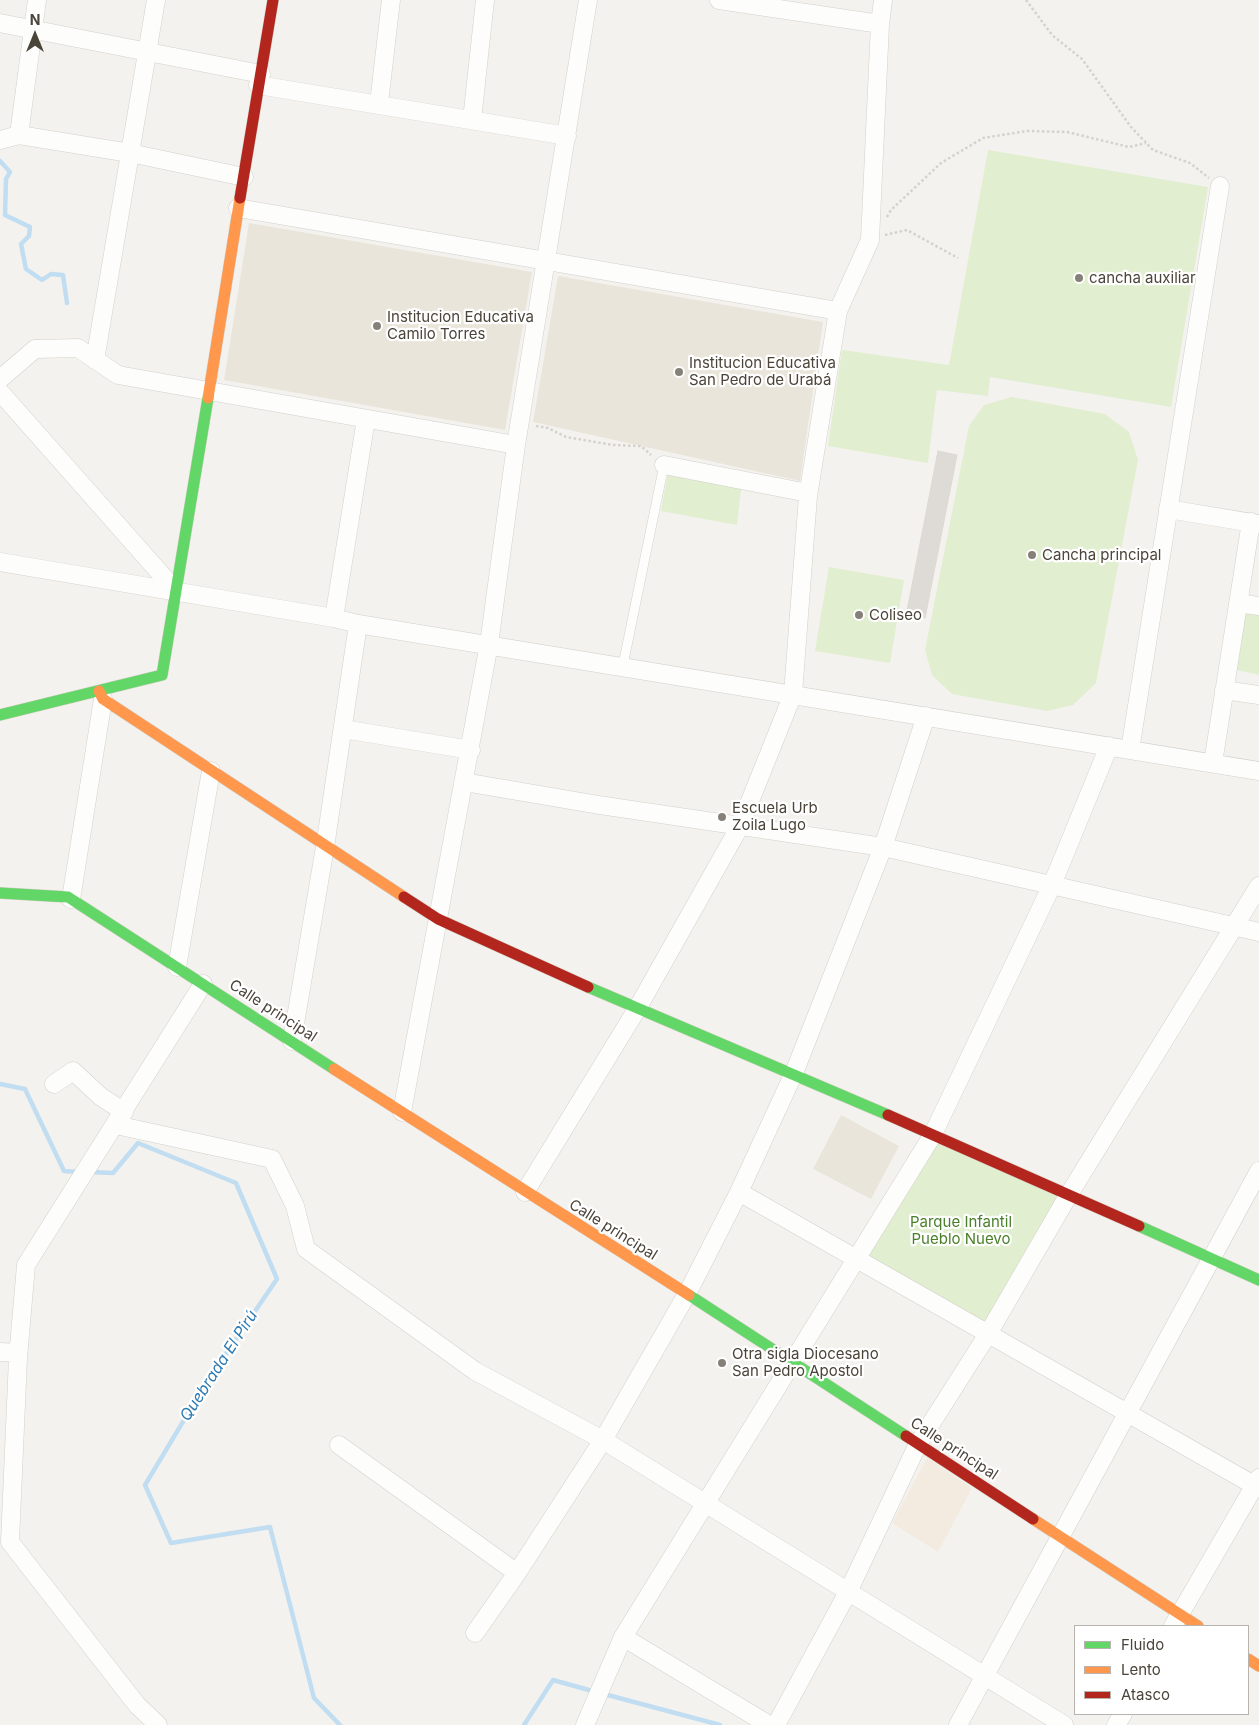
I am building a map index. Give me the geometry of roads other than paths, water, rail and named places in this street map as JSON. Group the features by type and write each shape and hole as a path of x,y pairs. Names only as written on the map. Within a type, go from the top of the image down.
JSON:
{"street":[{"path":"19,136 37,0"},
{"path":"95,360 156,0"},
{"path":"0,715 101,695 162,675 273,0"},
{"path":"378,103 391,0"},
{"path":"472,120 485,0"},
{"path":"402,1112 489,644 519,424 588,0"},
{"path":"719,0 880,24"},
{"path":"524,1192 637,1009 740,826 793,694 808,493 838,311 870,240 880,24 883,0"},
{"path":"0,23 147,52 260,79 378,103 567,136"},
{"path":"0,140 19,136 130,153 244,177"},
{"path":"1130,750 1220,186"},
{"path":"238,208 838,311"},
{"path":"0,379 35,349 78,348 118,375 516,445"},
{"path":"0,392 176,591"},
{"path":"334,618 366,419"},
{"path":"664,465 808,493"},
{"path":"1168,509 1255,523 1238,603 1213,763"},
{"path":"0,562 334,618 358,624 1259,771"},
{"path":"1238,603 1259,606"},
{"path":"292,1041 325,847 358,624"},
{"path":"1224,690 1259,695"},
{"path":"101,695 325,847 438,919 637,1009 794,1073 1259,1280"},
{"path":"71,899 101,695"},
{"path":"475,1633 517,1574 603,1440 687,1294 739,1192 794,1073 882,847 926,716"},
{"path":"343,729 470,750"},
{"path":"585,1725 623,1637 932,1136 1052,885 1109,746"},
{"path":"177,967 211,771"},
{"path":"464,782 599,805 882,847 1259,932"},
{"path":"776,1725 848,1592 918,1444 988,1334 1068,1196 1259,886"},
{"name":"Calle principal","path":"0,893 71,899 1061,1536 1177,1620 1194,1625"},
{"path":"158,1725 137,1705 10,1542 18,1353 26,1265 204,984"},
{"path":"54,1084 73,1071 120,1118 272,1159 295,1206 306,1249 475,1371 603,1440 1064,1725"},
{"path":"958,1725 1259,1170"},
{"path":"739,1192 1127,1414 1257,1484 1177,1620"},
{"path":"0,1352 18,1353"},
{"path":"340,1445 517,1574"},
{"path":"623,1637 769,1725"}],"lane":[{"path":"623,666 664,465"}],"waterway":[{"path":"0,161 10,172 6,179 5,215 30,227 29,236 21,244 26,269 42,280 51,274 63,275 67,303"},
{"name":"Quebrada El Pirú","path":"0,1084 25,1089 64,1171 80,1172"},
{"name":"Quebrada El Pirú","path":"90,1172 113,1173 138,1143 236,1183 277,1279 208,1380 145,1485 171,1543 270,1527 314,1698 340,1725"},
{"name":"Quebrada El Pirú","path":"524,1725 553,1680 596,1692"},
{"name":"Quebrada El Pirú","path":"604,1694 720,1725"}],"place":[{"name":"cancha auxiliar","path":"1079,278"},
{"name":"Institucion Educativa Camilo Torres","path":"377,326"},
{"name":"Institucion Educativa San Pedro de Urabá","path":"679,372"},
{"name":"Cancha principal","path":"1032,555"},
{"name":"Coliseo","path":"859,615"},
{"name":"Escuela Urb Zoila Lugo","path":"722,817"},
{"name":"Otra sigla Diocesano San Pedro Apostol","path":"722,1363"}],"park label":[{"name":"Parque Infantil Pueblo Nuevo","path":"961,1230"}]}
